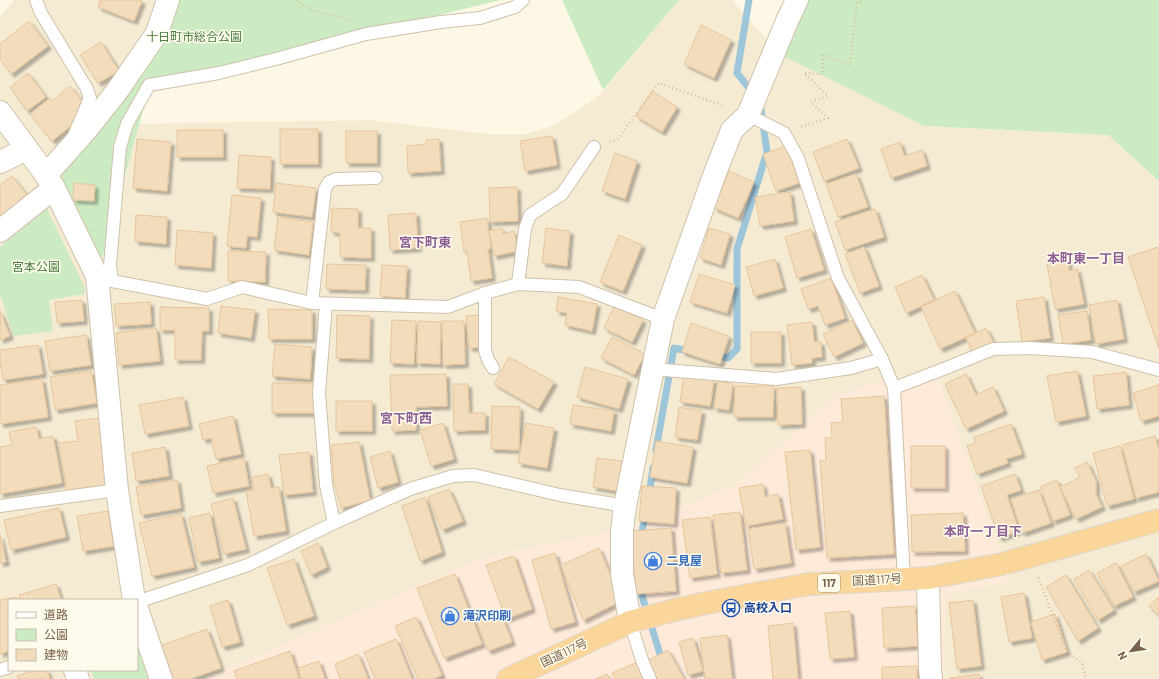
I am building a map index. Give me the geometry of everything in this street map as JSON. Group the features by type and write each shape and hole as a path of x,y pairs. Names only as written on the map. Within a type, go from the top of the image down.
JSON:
{"highway":[{"name":"国道117号","path":"508,679 630,622 674,610 716,600 809,584 928,578 1002,564 1159,520"}],"street":[{"path":"0,230 50,182 67,152 87,130 117,91 157,33 168,0"},
{"path":"630,622 622,574 622,532 625,506 662,319 732,130 748,115 797,0"},
{"path":"0,112 50,182 104,279 117,490 134,599"},
{"path":"0,162 27,149"},
{"path":"928,578 931,679"},
{"path":"138,612 161,679"}],"lane":[{"path":"36,0 41,13 87,89 90,98 67,152"},
{"path":"523,0 515,7 480,18 366,34 226,71 150,85 127,124 120,147 110,266 104,279 207,299 242,287 312,303 448,307 485,293 518,284 579,288 662,319"},
{"path":"748,115 784,133 798,158 838,278 882,359 894,388 904,579"},
{"path":"518,284 525,229 530,214 562,194 594,147"},
{"path":"312,303 325,189 329,182 336,179 376,178"},
{"path":"485,293 485,350 488,360 493,368"},
{"path":"326,304 319,393 326,485 334,523"},
{"path":"894,388 993,349 1030,348 1092,352 1159,370"},
{"path":"652,369 776,379 851,368 882,359"},
{"path":"138,602 248,565 334,523 410,489 453,476 474,476 560,495 625,506"},
{"path":"0,506 117,490"},
{"path":"630,622 642,660 650,679"}],"path":[{"path":"296,0 323,13 348,19 354,37"},
{"path":"784,133 828,118 811,102 828,96 804,73 823,74 823,55 850,65 857,3 864,0"},
{"path":"594,147 618,140 659,83 748,115"},
{"path":"1030,556 1067,652 1082,663 1086,679"}],"shaded area":[{"path":"14,0 168,0 127,124 368,120 488,134 526,134 555,125 593,100 604,90 679,0 732,0 781,55 924,126 1108,135 1159,181 1159,679 0,679 0,17"},
{"path":"934,367 1010,581 946,594 944,679 203,679 482,558 629,527 736,485 839,393"}],"green space":[{"name":"十日町市総合公園","path":"168,0 501,0 150,85 97,276 54,188 87,129"},
{"path":"562,0 679,0 603,90"},
{"path":"809,0 1159,0 1159,181 1108,135 924,126 781,55"},
{"name":"宮本公園","path":"47,209 85,288 84,294 49,300 53,331 14,336 0,295 0,247"},
{"path":"138,647 148,679 94,679 91,671 138,671"}],"building":[{"path":"100,0 142,1 134,21 98,7"},
{"path":"29,21 48,46 11,74 0,59 0,44"},
{"path":"701,25 731,40 714,78 684,64"},
{"path":"101,42 119,71 98,83 80,55"},
{"path":"28,73 46,97 27,111 10,87"},
{"path":"70,86 83,102 72,125 52,141 30,114 50,98 52,101"},
{"path":"652,91 677,107 662,132 636,116"},
{"path":"280,129 318,129 318,164 280,164"},
{"path":"177,130 223,130 223,157 177,157"},
{"path":"346,131 377,131 377,163 346,163"},
{"path":"552,136 557,165 525,171 520,141"},
{"path":"137,139 171,142 167,191 133,188"},
{"path":"439,139 441,171 408,173 407,146 426,144 426,140"},
{"path":"847,139 859,168 824,181 813,152"},
{"path":"900,142 904,156 922,150 927,166 891,178 881,149"},
{"path":"787,146 799,183 776,191 763,154"},
{"path":"615,153 637,161 625,199 602,191"},
{"path":"239,155 271,157 270,189 237,188"},
{"path":"729,171 754,182 738,218 714,208"},
{"path":"856,174 868,207 838,217 826,184"},
{"path":"12,176 29,197 0,221 0,185"},
{"path":"74,183 95,185 94,201 73,200"},
{"path":"276,183 316,188 312,217 273,212"},
{"path":"517,187 518,221 490,222 489,188"},
{"path":"790,192 794,221 760,226 755,197"},
{"path":"232,195 261,198 257,237 247,236 246,248 227,246"},
{"path":"332,208 358,209 358,228 371,228 371,258 340,257 340,233 331,232"},
{"path":"875,209 884,237 845,250 835,222"},
{"path":"416,213 418,248 390,250 388,215"},
{"path":"136,215 167,217 166,244 135,241"},
{"path":"278,217 313,222 309,255 274,250"},
{"path":"487,218 491,249 488,249 492,278 471,281 467,251 464,252 460,222"},
{"path":"502,228 503,234 514,231 518,251 494,256 489,231"},
{"path":"546,228 570,231 567,266 542,263"},
{"path":"709,228 730,234 721,265 700,258"},
{"path":"811,229 824,270 797,278 785,237"},
{"path":"177,230 213,233 211,268 175,265"},
{"path":"619,235 642,245 623,291 600,282"},
{"path":"864,247 879,286 860,293 845,254"},
{"path":"1158,247 1159,250 1159,349 1128,257"},
{"path":"228,251 266,252 265,282 228,281"},
{"path":"775,259 783,288 754,296 746,267"},
{"path":"1068,261 1069,271 1077,269 1084,304 1055,309 1047,264"},
{"path":"327,264 366,265 365,290 326,289"},
{"path":"382,265 407,266 405,298 380,296"},
{"path":"699,274 735,285 727,313 690,302"},
{"path":"922,275 934,300 906,313 895,287"},
{"path":"831,278 845,318 825,325 818,306 808,309 801,289"},
{"path":"955,291 975,333 940,349 921,307"},
{"path":"558,297 597,304 592,331 565,325 567,313 556,311"},
{"path":"1044,297 1050,338 1022,342 1016,301"},
{"path":"82,300 84,321 57,323 55,302"},
{"path":"1117,300 1124,339 1096,344 1089,305"},
{"path":"150,302 151,324 116,326 114,304"},
{"path":"221,306 255,310 251,338 218,333"},
{"path":"614,306 643,320 632,342 604,328"},
{"path":"160,307 209,308 209,331 202,331 201,360 175,360 175,330 160,330"},
{"path":"268,309 312,310 312,339 269,339"},
{"path":"0,311 10,336 0,340"},
{"path":"1087,311 1091,340 1063,344 1058,315"},
{"path":"337,315 370,316 369,359 336,358"},
{"path":"479,315 482,347 469,348 466,316"},
{"path":"392,320 416,321 414,364 390,363"},
{"path":"852,320 863,343 834,357 823,334"},
{"path":"418,321 441,322 440,364 417,363"},
{"path":"442,321 464,321 465,364 443,365"},
{"path":"812,322 814,342 821,342 822,357 812,358 812,363 792,365 787,325"},
{"path":"691,323 729,336 720,364 682,352"},
{"path":"156,328 160,361 119,365 116,333"},
{"path":"986,328 993,342 972,352 966,338"},
{"path":"751,332 781,332 781,363 751,363"},
{"path":"86,335 91,365 50,371 45,341"},
{"path":"612,337 645,354 634,375 601,358"},
{"path":"275,344 312,347 310,379 272,376"},
{"path":"38,345 43,374 3,380 0,350"},
{"path":"509,357 554,382 538,409 494,384"},
{"path":"585,367 628,379 619,409 577,397"},
{"path":"91,371 97,403 55,410 50,377"},
{"path":"1077,371 1086,416 1056,422 1047,376"},
{"path":"1126,372 1129,405 1097,409 1093,376"},
{"path":"446,374 447,406 416,407 416,430 392,431 390,375"},
{"path":"966,374 976,395 993,387 1004,411 966,429 945,384"},
{"path":"684,375 714,380 710,406 680,402"},
{"path":"42,379 48,417 0,424 0,385"},
{"path":"718,381 733,384 729,410 714,408"},
{"path":"272,383 314,383 315,413 272,413"},
{"path":"453,384 468,384 469,413 485,413 485,430 454,431"},
{"path":"1159,385 1159,416 1141,421 1133,393"},
{"path":"735,386 774,386 773,417 734,417"},
{"path":"801,387 802,424 778,425 777,388"},
{"path":"884,396 894,554 827,558 820,460 826,461 825,438 832,438 831,423 843,422 841,399"},
{"path":"183,397 189,426 145,434 139,405"},
{"path":"336,401 372,401 372,431 336,431"},
{"path":"573,405 614,411 611,431 570,424"},
{"path":"492,406 520,407 519,450 491,449"},
{"path":"679,407 702,411 697,440 675,437"},
{"path":"233,416 241,454 216,459 211,438 203,440 199,424"},
{"path":"100,418 110,485 67,492 59,443 78,441 75,421"},
{"path":"443,423 454,459 431,466 420,430"},
{"path":"526,423 554,428 547,468 518,463"},
{"path":"1011,424 1022,454 1006,459 1008,463 977,474 967,446 975,443 974,437"},
{"path":"36,427 39,439 53,436 62,483 0,494 0,447 12,445 9,432"},
{"path":"1155,436 1159,450 1159,492 1136,498 1122,445"},
{"path":"656,441 693,447 687,483 650,477"},
{"path":"359,442 370,500 341,508 334,483 331,445"},
{"path":"911,446 945,446 945,488 911,488"},
{"path":"1120,446 1134,499 1107,506 1093,453"},
{"path":"165,447 169,476 136,481 132,453"},
{"path":"810,450 820,547 796,550 785,452"},
{"path":"390,451 398,482 378,488 370,457"},
{"path":"309,452 313,492 284,495 279,455"},
{"path":"244,458 249,486 213,493 207,466"},
{"path":"597,458 622,461 618,491 593,487"},
{"path":"1087,462 1096,481 1096,494 1102,507 1076,519 1060,487 1080,477 1075,468"},
{"path":"268,474 271,488 279,487 286,531 254,536 246,491 254,490 252,477"},
{"path":"1015,474 1021,490 1007,495 1019,531 999,538 981,486"},
{"path":"177,480 181,508 141,515 136,487"},
{"path":"1057,480 1070,515 1053,521 1040,487"},
{"path":"763,484 765,497 778,494 783,519 746,526 739,488"},
{"path":"642,486 676,488 674,524 639,521"},
{"path":"449,489 463,521 442,530 428,497"},
{"path":"1039,490 1051,523 1022,533 1011,499"},
{"path":"425,497 442,552 420,561 402,506"},
{"path":"233,498 246,549 224,554 211,504"},
{"path":"59,508 66,537 11,550 4,520"},
{"path":"108,511 114,546 83,551 77,516"},
{"path":"740,512 747,570 721,573 713,515"},
{"path":"210,513 219,558 198,562 189,518"},
{"path":"963,513 965,551 912,552 911,515"},
{"path":"181,514 194,567 152,576 139,523"},
{"path":"710,517 717,574 690,578 682,520"},
{"path":"785,523 791,563 754,569 748,529"},
{"name":"二見屋","path":"671,528 676,591 636,594 631,531"},
{"path":"0,535 6,562 0,563"},
{"path":"318,543 327,567 311,575 301,551"},
{"path":"599,548 621,601 583,620 561,565"},
{"path":"555,553 575,622 551,629 532,560"},
{"path":"1146,554 1159,581 1134,592 1121,566"},
{"path":"514,556 532,609 506,619 486,565"},
{"path":"294,559 314,616 287,625 267,568"},
{"path":"1116,563 1133,597 1114,606 1097,573"},
{"path":"1089,570 1114,610 1098,620 1074,579"},
{"name":"滝沢印刷","path":"455,574 482,644 444,658 417,588"},
{"path":"1066,575 1098,628 1078,641 1046,587"},
{"path":"56,584 61,599 20,599 19,595"},
{"path":"1024,593 1032,638 1009,642 1001,597"},
{"path":"16,597 17,599 8,599 8,651 0,654 0,600"},
{"path":"1159,597 1159,616 1149,606"},
{"path":"228,600 240,642 222,647 210,606"},
{"path":"973,600 981,666 957,669 949,603"},
{"path":"915,606 918,646 884,648 882,608"},
{"path":"500,611 512,642 488,651 476,620"},
{"path":"850,611 854,657 830,659 825,613"},
{"path":"1055,614 1067,652 1042,660 1031,622"},
{"path":"416,617 442,675 433,679 418,679 395,626"},
{"path":"793,623 798,679 773,679 768,626"},
{"path":"207,629 221,668 190,679 171,679 160,646"},
{"path":"727,635 732,679 705,679 700,638"},
{"path":"693,638 703,671 688,675 679,642"},
{"path":"396,639 412,679 375,679 364,652"},
{"path":"668,650 684,679 657,679 647,661"},
{"path":"290,651 299,679 237,679 234,671"},
{"path":"358,654 368,679 340,679 335,664"},
{"path":"319,661 325,679 301,679 298,668"},
{"path":"638,662 645,679 615,679 612,673"},
{"path":"917,666 917,679 882,679 882,667"},
{"path":"33,671 47,671 50,679 18,679 17,676"},
{"path":"607,674 610,679 595,679"},
{"path":"979,674 980,679 950,679 950,678"}],"waterway":[{"path":"749,0 737,73 753,93"},
{"path":"714,355 728,358 737,349 737,249 767,152 760,103"},
{"path":"656,450 674,348 692,352"},
{"path":"649,495 653,468"},
{"path":"641,539 645,513"},
{"path":"639,586 664,667 671,679"}],"place":[{"name":"二見屋","path":"653,561"},
{"name":"高校入口","path":"731,608"},
{"name":"滝沢印刷","path":"450,616"}],"district":[{"name":"宮下町東","path":"425,242"},
{"name":"本町東一丁目","path":"1086,258"},
{"name":"宮下町西","path":"406,418"},
{"name":"本町一丁目下","path":"983,531"}]}
